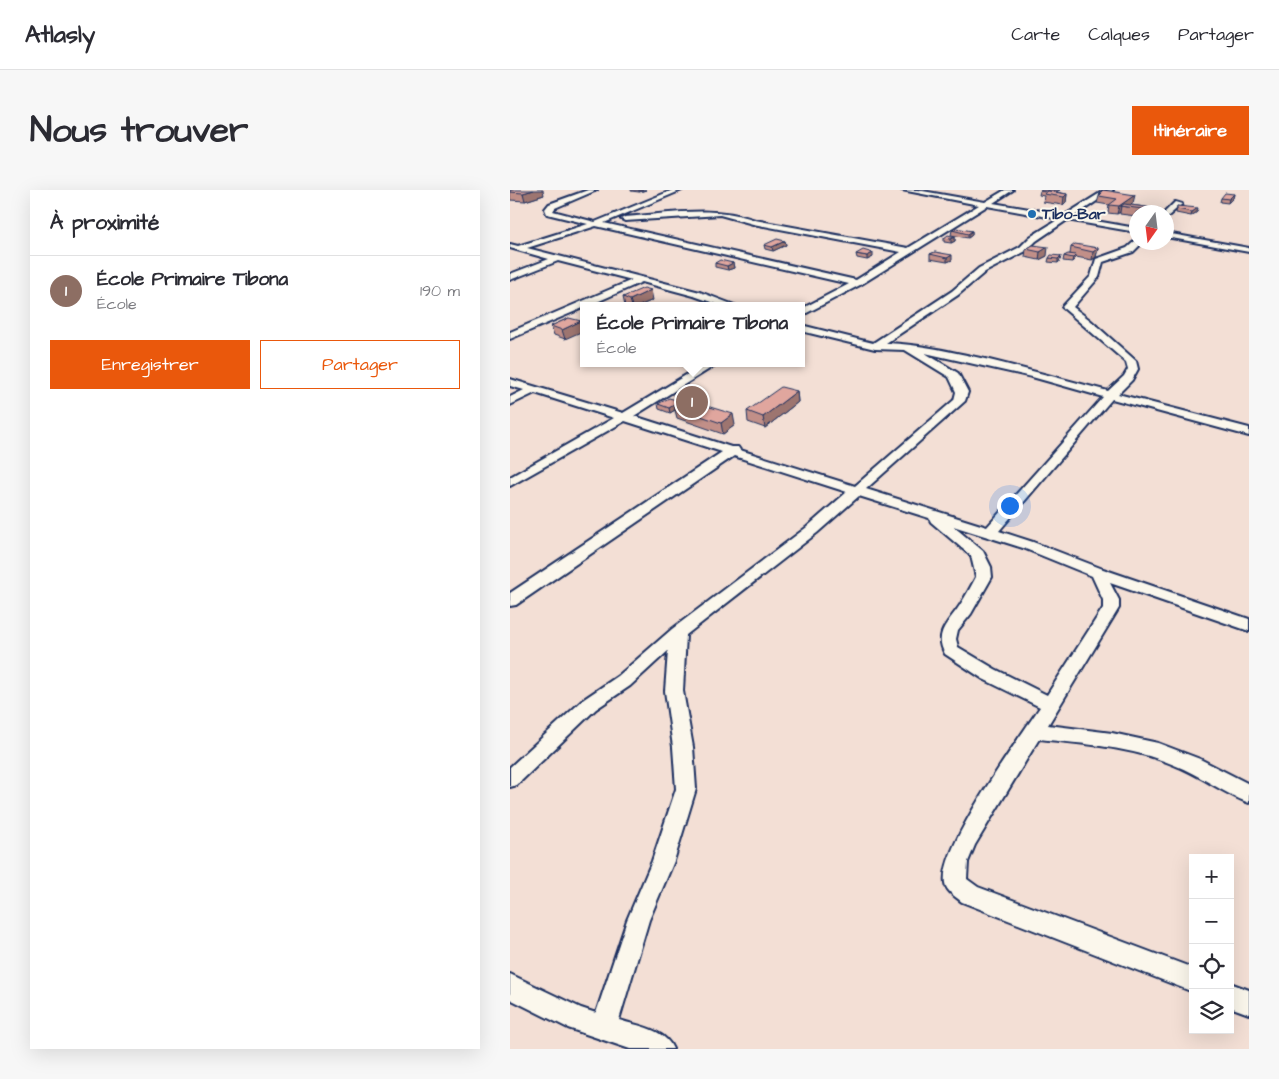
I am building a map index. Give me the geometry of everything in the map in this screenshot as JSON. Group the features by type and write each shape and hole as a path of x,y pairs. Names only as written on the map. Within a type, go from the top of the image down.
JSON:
{"street":[{"path":"594,190 552,206 549,209 550,212 857,283"},
{"path":"513,248 596,224 679,190"},
{"path":"905,190 1129,229"},
{"path":"932,194 940,190"},
{"path":"805,311 857,283 1010,190"},
{"path":"875,346 955,293 982,270 1023,249 1033,239 1110,190"},
{"path":"1174,208 1178,204"},
{"path":"605,220 663,215 730,214 753,222 908,251"},
{"path":"1174,236 1247,249"},
{"path":"513,248 642,279 720,302"},
{"path":"990,532 1110,395 1128,378 1133,369 1131,361 1067,307 1095,277 1099,261 1130,250"},
{"path":"510,276 556,258"},
{"path":"589,302 642,279"},
{"path":"510,336 580,306"},
{"path":"805,329 875,346 948,354 1036,374 1249,432"},
{"path":"510,780 590,704 624,681 678,633 812,530 959,401 962,392 954,376 907,348"},
{"path":"510,482 707,367"},
{"path":"510,382 734,450 856,492 990,532 1098,573 1249,625"},
{"path":"510,402 533,390"},
{"path":"510,601 734,450"},
{"path":"930,514 978,554 983,567 984,577 965,610 950,629 948,639 951,650 989,674 1052,705"},
{"path":"1098,573 1111,600 1112,608 966,840 957,862 956,883 970,895 1189,978"},
{"path":"604,1028 638,920 663,860 686,789 683,746 674,691 678,633"},
{"path":"1033,731 1083,736 1160,751 1215,775 1249,794"},
{"path":"510,986 577,1019 653,1044 660,1049"},
{"path":"1234,996 1249,1002"}],"building":[{"path":"510,190 534,190 523,193 510,192"},
{"path":"1055,190 1052,192 1040,191"},
{"path":"1103,190 1135,195 1119,206 1109,205 1117,199 1099,196"},
{"path":"1048,191 1067,194 1064,197 1044,194"},
{"path":"1225,193 1234,194 1229,199 1221,198"},
{"path":"1124,204 1131,205 1129,207 1121,206"},
{"path":"1177,206 1198,208 1192,212 1177,209"},
{"path":"956,228 972,231 968,234 952,230"},
{"path":"948,235 955,237 951,239 944,238"},
{"path":"777,239 785,241 772,247 764,245"},
{"path":"1075,244 1098,248 1093,252 1071,247"},
{"path":"1033,245 1048,247 1040,252 1026,249"},
{"path":"863,250 873,253 867,256 856,254"},
{"path":"935,252 952,255 947,258 930,254"},
{"path":"1068,254 1076,255 1073,258 1064,256"},
{"path":"1051,255 1061,256 1058,259 1049,258"},
{"path":"720,260 733,263 727,266 715,263"},
{"path":"644,288 651,290 630,300 623,297"},
{"path":"569,318 580,321 562,330 551,326"},
{"path":"781,387 797,391 763,417 747,411"},
{"path":"669,398 680,401 669,408 658,404"},
{"path":"687,400 733,414 721,423 675,407"}],"place":[{"name":"Tibo-Bar","path":"1032,214"},
{"name":"École Primaire Tibona","path":"692,402"}]}
